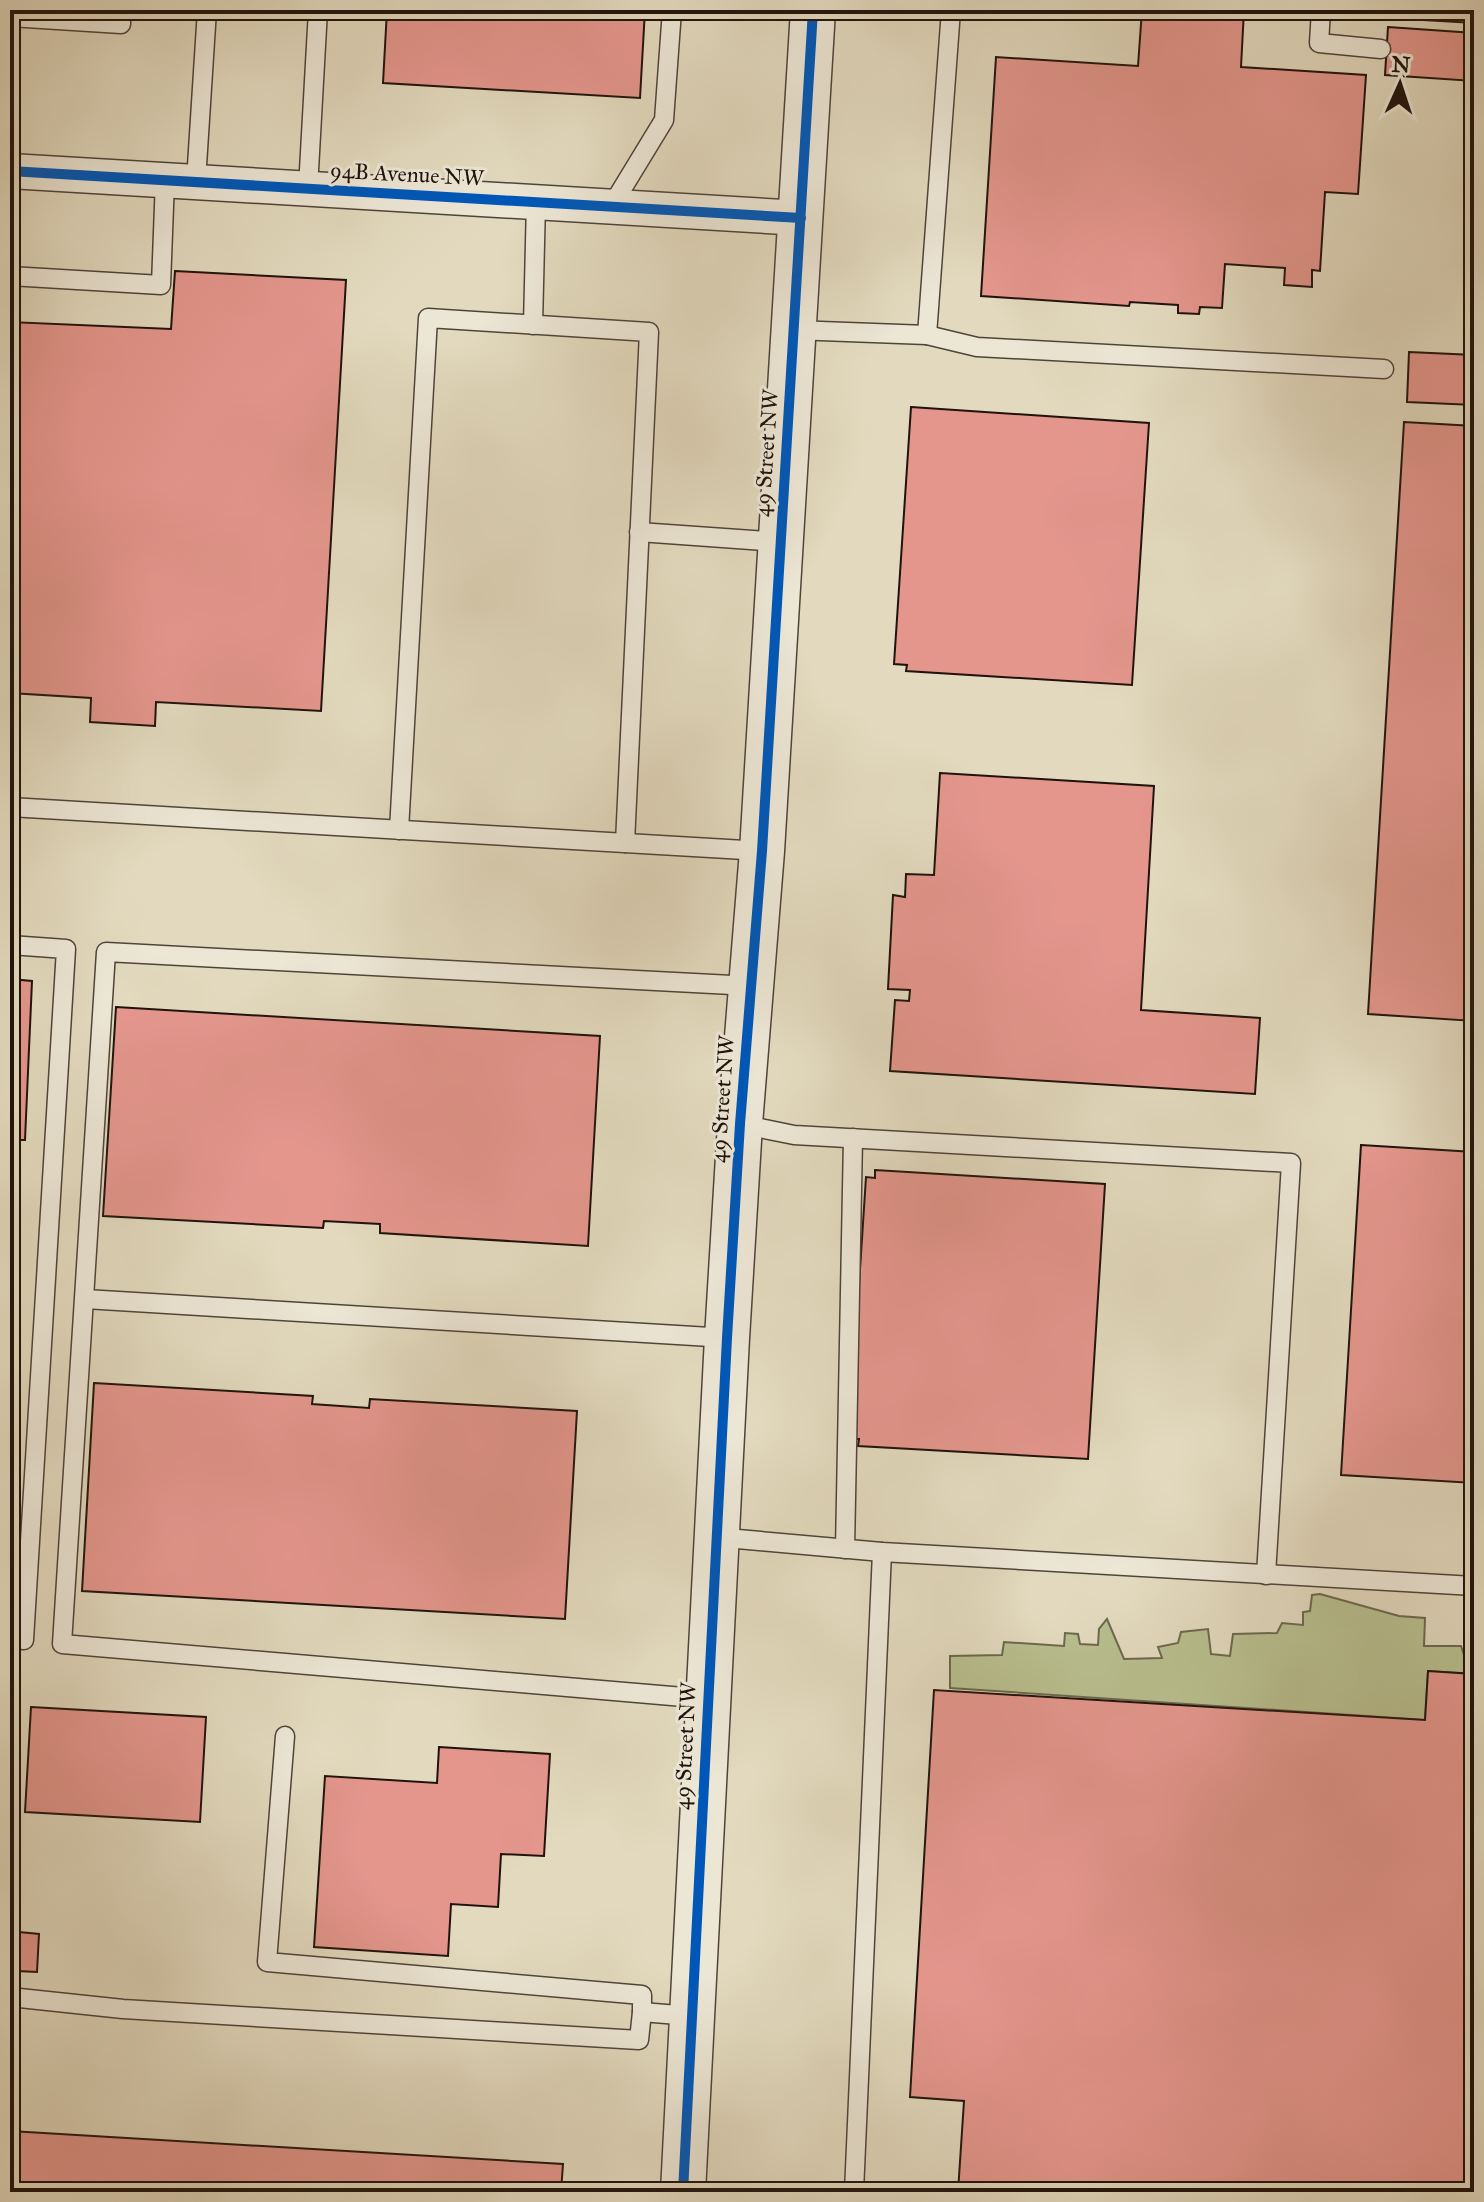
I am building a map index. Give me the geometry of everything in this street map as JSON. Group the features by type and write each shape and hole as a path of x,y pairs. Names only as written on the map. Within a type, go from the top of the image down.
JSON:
{"street":[{"name":"49 Street NW","path":"683,2192 715,1537 740,1124 762,851 813,10"},
{"name":"94B Avenue NW","path":"10,171 801,218"}],"lane":[{"path":"10,17 121,24 121,10"},
{"path":"10,276 161,285 207,10"},
{"path":"308,188 318,10"},
{"path":"611,207 664,120 672,10"},
{"path":"927,335 951,10"},
{"path":"1321,10 1319,43 1381,49"},
{"path":"533,325 536,202"},
{"path":"399,830 428,318 649,332 625,843"},
{"path":"794,330 927,335 977,347 1384,369"},
{"path":"639,532 781,542"},
{"path":"10,807 762,851"},
{"path":"10,945 66,949 24,1640 10,1639"},
{"path":"707,1699 62,1644 106,952 751,986"},
{"path":"740,1124 794,1135 1291,1163 1266,1575"},
{"path":"845,1549 853,1138"},
{"path":"85,1299 727,1338"},
{"path":"715,1537 882,1552 1474,1586"},
{"path":"854,2192 882,1552"},
{"path":"10,1997 123,2009 639,2040 642,1995 267,1962 285,1736"},
{"path":"642,2012 690,2016"}],"green space":[{"path":"1320,1594 1399,1616 1425,1618 1424,1646 1461,1646 1467,1664 1474,1665 1474,1674 1428,1671 1425,1720 950,1688 950,1656 1002,1655 1004,1642 1064,1646 1065,1633 1078,1634 1080,1644 1098,1645 1099,1629 1107,1619 1124,1659 1162,1658 1158,1647 1178,1643 1181,1632 1208,1629 1211,1654 1230,1656 1233,1634 1277,1633 1282,1623 1303,1625 1303,1612 1310,1611 1312,1595"}],"building":[{"path":"387,10 645,10 640,98 383,83"},
{"path":"1142,10 1244,10 1241,67 1366,75 1358,194 1325,192 1320,271 1312,270 1312,287 1284,285 1285,268 1225,264 1222,308 1200,307 1199,314 1178,313 1178,305 1130,302 1129,306 981,296 996,57 1138,66"},
{"path":"1390,10 1474,10 1474,23 1389,18"},
{"path":"1388,27 1474,33 1474,81 1385,75"},
{"path":"175,271 346,280 321,711 156,702 155,726 90,722 91,698 10,693 10,322 171,329"},
{"path":"1409,352 1474,355 1474,405 1407,402"},
{"path":"911,407 1149,423 1132,685 906,671 907,665 894,664"},
{"path":"1404,422 1474,426 1474,1021 1368,1014"},
{"path":"940,773 1154,786 1141,1010 1260,1018 1255,1094 890,1071 895,1000 909,1001 910,990 888,989 893,895 905,897 906,874 934,875"},
{"path":"10,979 32,981 25,1140 10,1140"},
{"path":"116,1007 600,1036 588,1246 380,1233 380,1224 324,1221 323,1228 103,1216"},
{"path":"1361,1145 1474,1152 1474,1483 1341,1475"},
{"path":"875,1170 1105,1184 1088,1459 858,1446 859,1439 849,1439 866,1177 875,1178"},
{"path":"94,1383 313,1396 312,1404 369,1408 370,1399 577,1411 565,1619 82,1591"},
{"path":"1428,1671 1474,1674 1474,2192 958,2192 964,2101 910,2097 934,1690 1425,1720"},
{"path":"31,1707 206,1717 200,1822 25,1812"},
{"path":"439,1747 550,1754 544,1856 501,1854 498,1907 451,1904 448,1956 314,1947 325,1776 437,1783"},
{"path":"19,1932 39,1934 37,1972 17,1971"},
{"path":"10,2131 563,2164 561,2192 10,2192"}],"cycle path":[{"path":"683,2192 727,1338 762,851 813,10"},
{"path":"10,171 801,218"}]}
